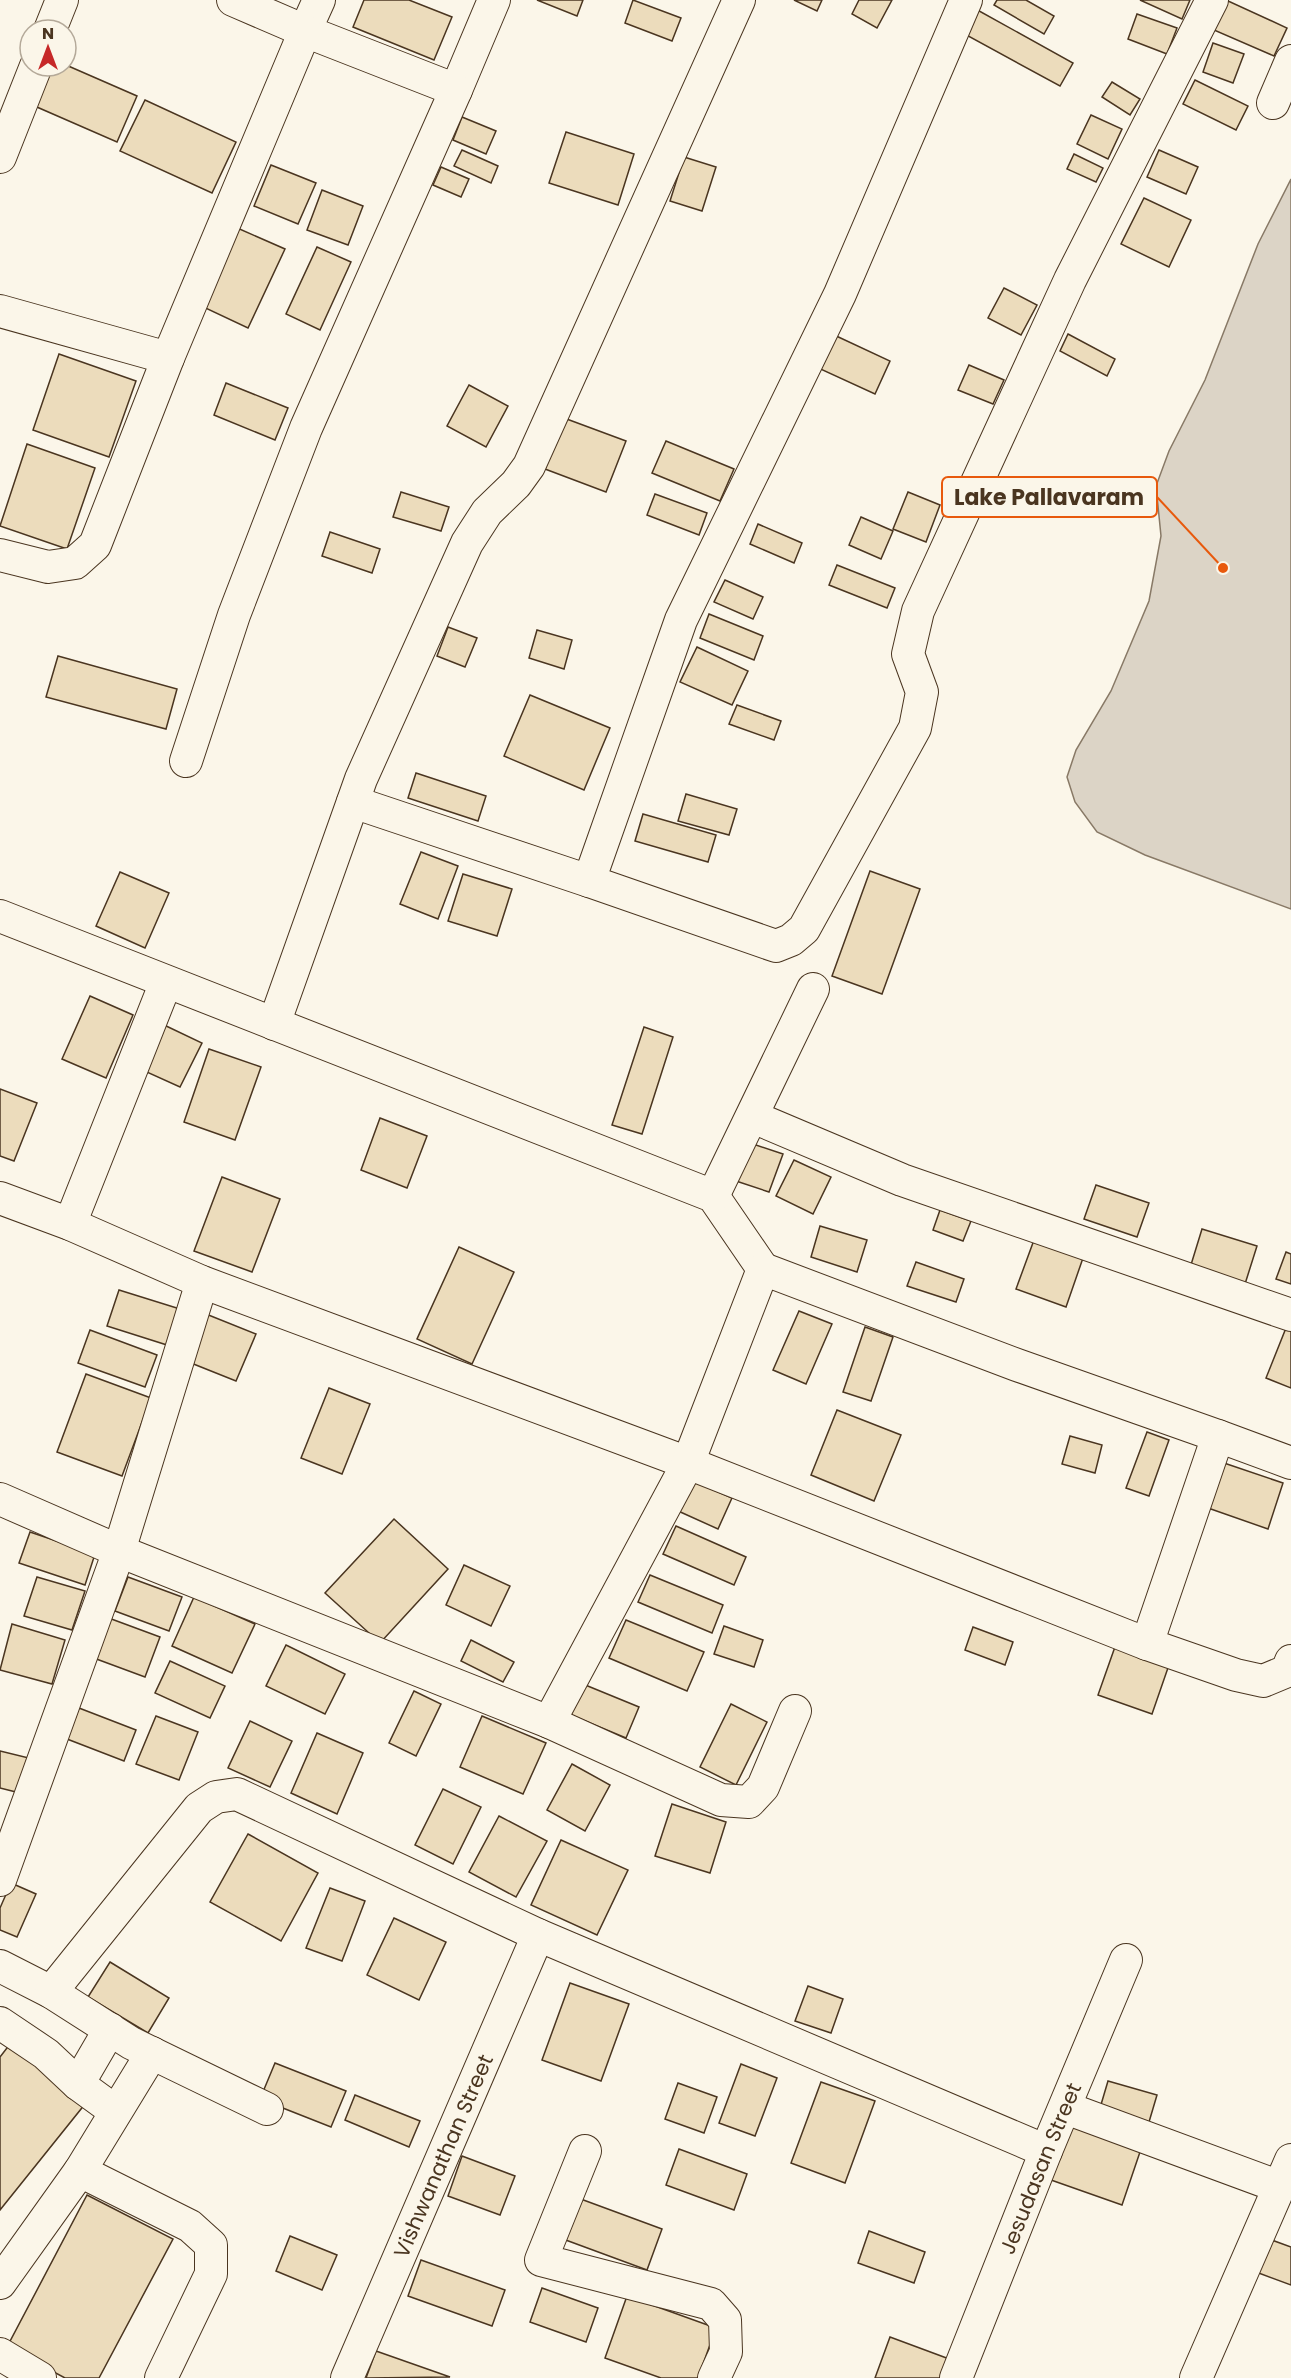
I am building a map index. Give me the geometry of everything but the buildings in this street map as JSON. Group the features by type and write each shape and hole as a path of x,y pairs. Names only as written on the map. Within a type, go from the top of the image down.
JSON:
{"street":[{"path":"55,18 62,0"},
{"path":"232,0 456,90"},
{"path":"0,555 48,567 75,563 95,545 168,358 320,0"},
{"path":"186,761 234,615 306,428 494,0"},
{"path":"274,1024 360,779 468,543 487,512 516,484 529,466 740,0"},
{"path":"589,881 681,620 840,294 966,0"},
{"path":"352,802 776,946 791,940 804,929 915,728 922,692 908,654 918,611 1070,280 1212,0"},
{"path":"1273,103 1291,61"},
{"path":"0,157 31,78"},
{"path":"0,311 168,358"},
{"path":"0,916 713,1196 763,1269 1017,1365 1291,1463"},
{"path":"70,1224 166,982"},
{"path":"713,1196 813,989"},
{"path":"753,1117 902,1180 1291,1315"},
{"path":"0,1198 70,1224 202,1282 688,1462 1147,1644 1236,1675 1263,1681 1287,1671 1291,1661"},
{"path":"549,1722 688,1462 763,1269"},
{"path":"0,1880 119,1551 202,1282"},
{"path":"1147,1644 1218,1436"},
{"path":"0,1499 119,1551 549,1722 721,1800 749,1802 763,1787 795,1711"},
{"path":"44,1988 199,1808 216,1797 237,1794 538,1935 1046,2151"},
{"name":"Vishwanathan Street","path":"346,2378 538,1935"},
{"name":"Jesudasan Street","path":"957,2378 1046,2151 1066,2108 1126,1960"},
{"path":"0,1966 44,1988 152,2053 267,2109"},
{"path":"0,2023 46,2054 85,2074 123,2099"},
{"path":"85,2074 110,2029"},
{"path":"0,2283 80,2171 152,2053"},
{"path":"1066,2108 1286,2173 1197,2378"},
{"path":"585,2151 542,2260 711,2304 725,2320 726,2352 714,2378"},
{"path":"80,2171 190,2226 212,2245 212,2274 161,2378"},
{"path":"0,2354 40,2378"}],"shaded area":[{"path":"1291,179 1291,909 1145,855 1097,832 1075,802 1067,777 1076,750 1111,691 1149,601 1161,536 1156,486 1169,451 1205,380 1258,244"}],"place":[{"name":"Lake Pallavaram","path":"1223,568"}]}
